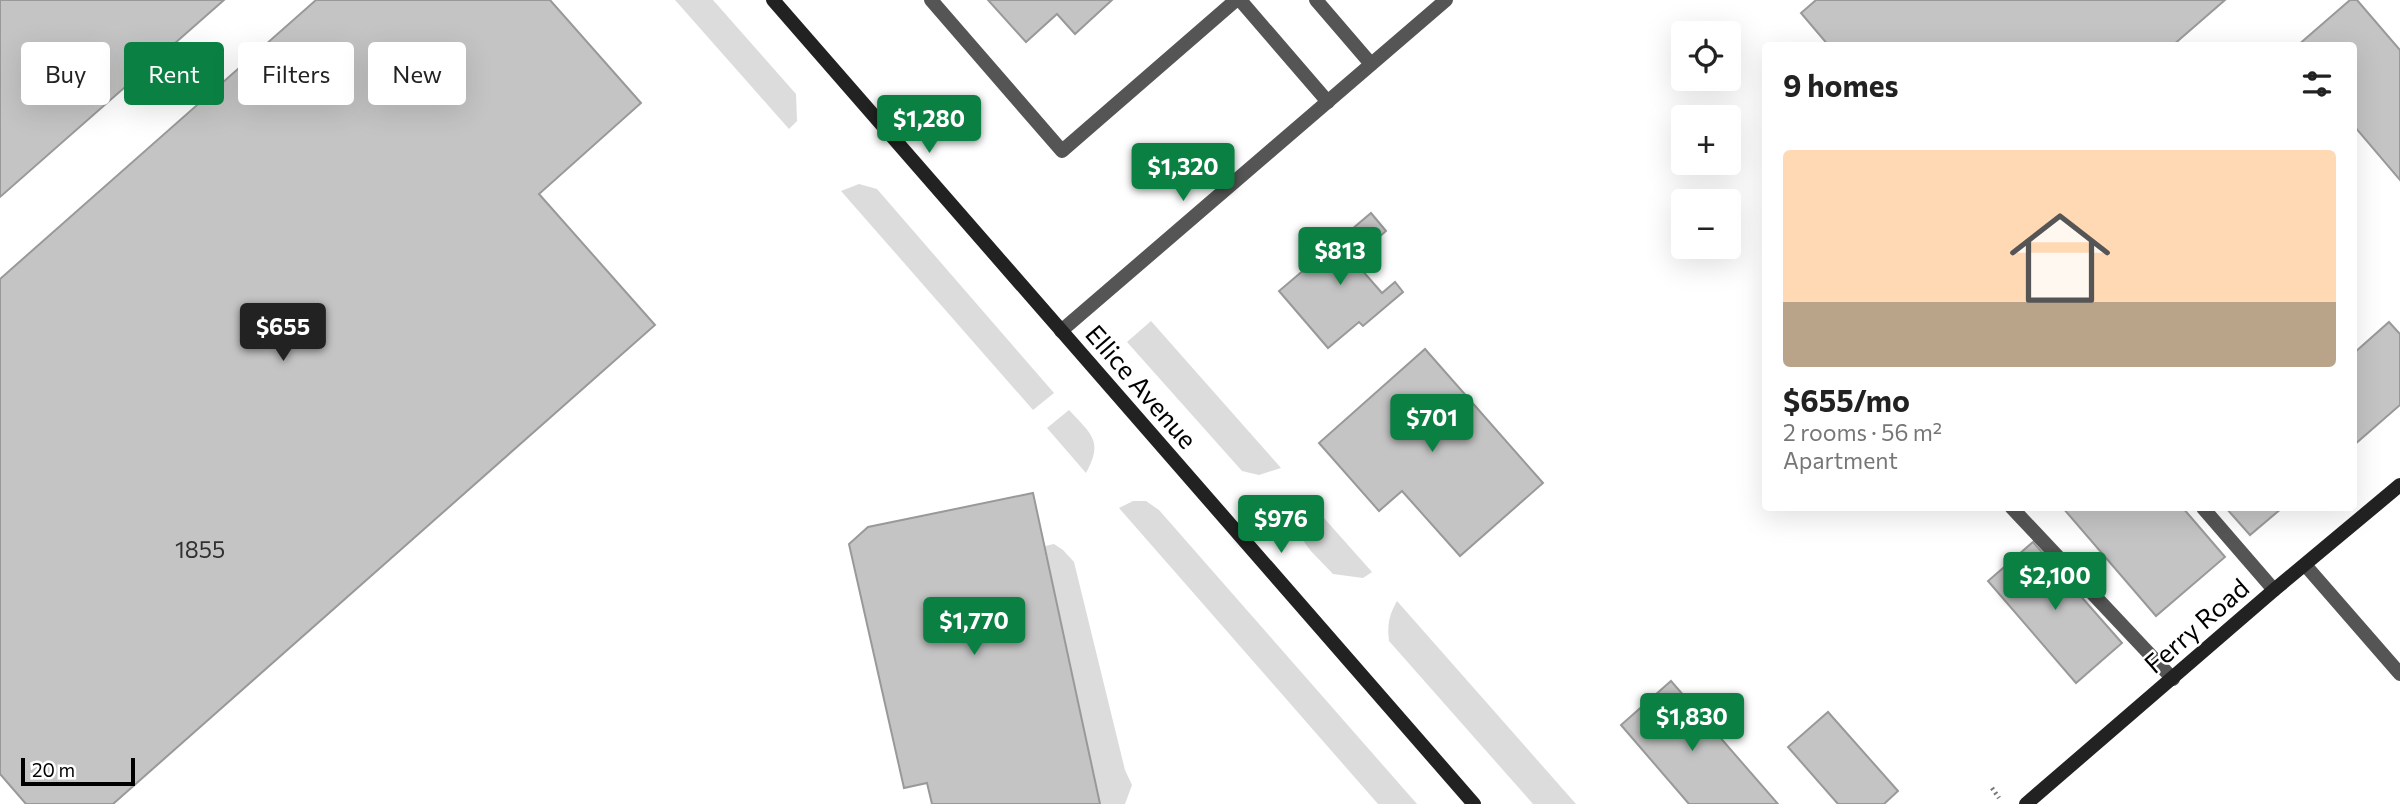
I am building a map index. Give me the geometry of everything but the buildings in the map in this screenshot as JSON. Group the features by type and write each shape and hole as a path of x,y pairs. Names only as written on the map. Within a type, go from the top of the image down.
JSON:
{"main road":[{"name":"Ellice Avenue","path":"773,0 1474,804"},
{"name":"Ferry Road","path":"2026,804 2400,485"}],"street":[{"path":"931,0 1062,151 1238,0 1328,102"},
{"path":"1316,0 1371,64"},
{"path":"1061,331 1446,0"},
{"path":"2015,511 2173,679"},
{"path":"2206,511 2274,590"},
{"path":"2306,566 2400,674"}],"path":[{"path":"1992,788 1999,798"}],"shaded area":[{"path":"675,0 713,0 796,94 797,121 789,129"},
{"path":"859,184 877,189 1054,393 1033,410 841,191"},
{"path":"1151,321 1281,468 1259,475 1242,471 1127,342"},
{"path":"1069,410 1089,432 1094,445 1094,453 1086,473 1047,428"},
{"path":"1307,499 1372,572 1363,578 1333,574 1309,548 1301,533 1300,524"},
{"path":"1133,501 1146,501 1159,510 1417,804 1378,804 1119,508"},
{"path":"1054,544 1074,562 1125,770 1132,785 1125,804 1100,804 1045,546"},
{"path":"1397,601 1576,804 1533,804 1389,641 1389,620"}]}
